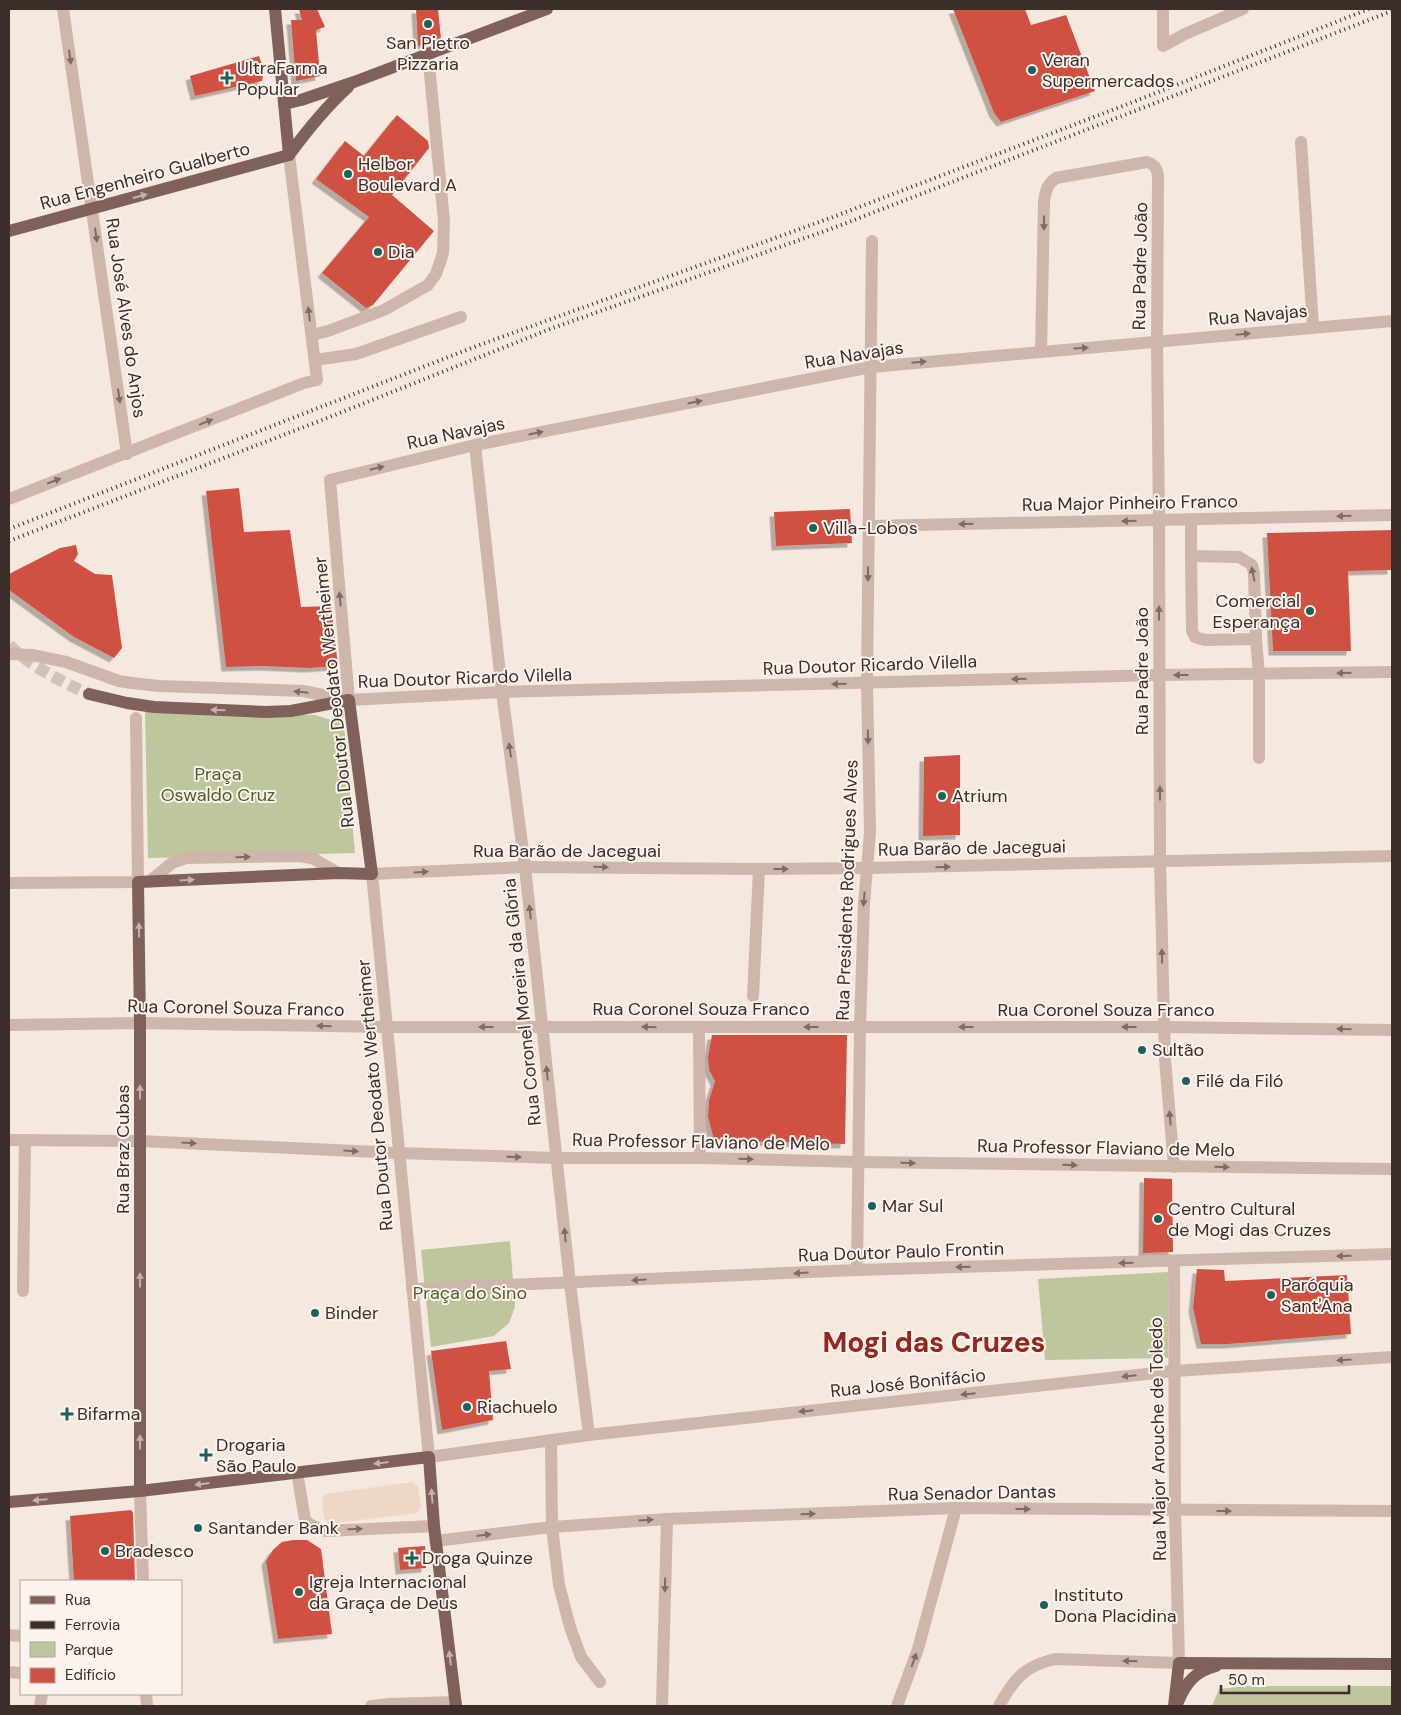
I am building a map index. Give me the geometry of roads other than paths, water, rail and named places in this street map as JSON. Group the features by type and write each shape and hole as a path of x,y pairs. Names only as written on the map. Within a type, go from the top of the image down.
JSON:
{"main road":[{"path":"275,9 290,155"},
{"path":"284,104 354,82 547,9"},
{"path":"290,155 326,108 354,82"},
{"name":"Rua Engenheiro Gualberto","path":"9,231 290,155"},
{"path":"89,694 154,707 266,712 291,711 349,700"},
{"name":"Rua Doutor Deodato Wertheimer","path":"349,700 372,874"},
{"path":"144,882 338,873 372,874"},
{"name":"Rua Braz Cubas","path":"140,1491 140,1023 144,882"},
{"path":"9,1502 140,1491 429,1457"},
{"name":"Rua Doutor Deodato Wertheimer","path":"429,1457 435,1541 456,1704"},
{"path":"1179,1663 1392,1664"},
{"name":"Rua Major Arouche de Toledo","path":"1175,1706 1179,1663"},
{"name":"Rua Major Arouche de Toledo","path":"1175,1706 1188,1681 1196,1674 1227,1663"}],"street":[{"name":"Rua José Alves do Anjos","path":"63,9 128,454"},
{"path":"1163,9 1162,46 1243,9"},
{"path":"312,334 328,331 384,310 428,285 436,274 443,253 444,221 428,53"},
{"path":"1302,142 1313,327"},
{"path":"9,499 128,454 304,383 317,380 290,155"},
{"name":"Rua Padre João","path":"1041,351 1044,202 1045,192 1050,182 1056,178 1147,162 1153,164 1158,176 1156,342 1159,520 1160,862 1164,1028 1174,1166"},
{"name":"Rua Presidente Rodrigues Alves","path":"857,1270 860,1027 864,904 870,832 867,683 872,240"},
{"path":"315,360 356,354 461,317"},
{"name":"Rua Navajas","path":"330,480 475,445 871,367 1392,321"},
{"name":"Rua Coronel Moreira da Glória","path":"475,445 502,692 526,867 556,1158 589,1435"},
{"name":"Rua Doutor Deodato Wertheimer","path":"330,480 349,700"},
{"name":"Rua Major Pinheiro Franco","path":"868,526 1392,515"},
{"path":"1191,520 1192,631 1195,637 1205,640 1256,639"},
{"path":"1191,556 1240,557 1252,566 1255,581 1259,674 1259,758"},
{"name":"Rua Doutor Ricardo Vilella","path":"9,654 32,655 66,662 119,681 132,683 159,686 303,691 349,700 502,692 1159,675 1392,672"},
{"name":"Rua Braz Cubas","path":"136,718 137,812 144,882"},
{"path":"9,883 144,882 172,863 186,858 300,856 314,859 338,873"},
{"name":"Rua Barão de Jaceguai","path":"372,874 526,867 867,868 1392,856"},
{"path":"753,996 760,869"},
{"name":"Rua Doutor Deodato Wertheimer","path":"372,874 429,1457"},
{"name":"Rua Coronel Souza Franco","path":"9,1025 140,1023 386,1027 1392,1030"},
{"path":"699,1028 700,1158"},
{"name":"Rua Professor Flaviano de Melo","path":"9,1140 140,1141 556,1158 700,1158 1392,1169"},
{"path":"23,1291 25,1140"},
{"name":"Rua Doutor Paulo Frontin","path":"412,1289 857,1270 1392,1254"},
{"name":"Rua Major Arouche de Toledo","path":"1174,1261 1175,1510 1179,1663"},
{"name":"Rua José Bonifácio","path":"429,1457 589,1435 1174,1371 1392,1357"},
{"path":"551,1441 552,1527 559,1585 570,1627 581,1657 600,1682"},
{"path":"297,1472 303,1512 309,1526 325,1530 434,1526"},
{"name":"Rua Braz Cubas","path":"140,1491 143,1580"},
{"path":"897,1706 918,1649 956,1508"},
{"name":"Rua Senador Dantas","path":"435,1541 552,1527 667,1519 956,1508 1392,1512"},
{"path":"662,1706 667,1519"},
{"path":"999,1706 1010,1686 1024,1671 1040,1662 1055,1658 1179,1663"},
{"path":"371,1706 390,1704 456,1704"}],"tunnel":[{"path":"9,645 47,673 89,694"}],"railway":[{"path":"9,529 474,347 833,217 1369,9"},
{"path":"9,541 322,420 550,329 836,227 1392,11"}],"place":[{"name":"San Pietro Pizzaria","path":"428,24"},
{"name":"Veran Supermercados","path":"1032,70"},
{"name":"UltraFarma Popular","path":"227,78"},
{"name":"Helbor Boulevard A","path":"348,174"},
{"name":"Dia","path":"378,252"},
{"name":"Villa-Lobos","path":"813,528"},
{"name":"Comercial Esperança","path":"1310,611"},
{"name":"Atrium","path":"942,796"},
{"name":"Sultão","path":"1142,1050"},
{"name":"Filé da Filó","path":"1186,1081"},
{"name":"Mar Sul","path":"872,1206"},
{"name":"Centro Cultural de Mogi das Cruzes","path":"1158,1219"},
{"name":"Paróquia Sant'Ana","path":"1271,1295"},
{"name":"Binder","path":"315,1313"},
{"name":"Riachuelo","path":"467,1407"},
{"name":"Bifarma","path":"67,1414"},
{"name":"Drogaria São Paulo","path":"206,1455"},
{"name":"Santander Bank","path":"198,1528"},
{"name":"Bradesco","path":"105,1551"},
{"name":"Droga Quinze","path":"412,1558"},
{"name":"Igreja Internacional da Graça de Deus","path":"299,1592"},
{"name":"Instituto Dona Placidina","path":"1044,1605"}],"district":[{"name":"Mogi das Cruzes","path":"934,1342"}],"park label":[{"name":"Praça Oswaldo Cruz","path":"218,784"},
{"name":"Praça do Sino","path":"470,1293"}]}
